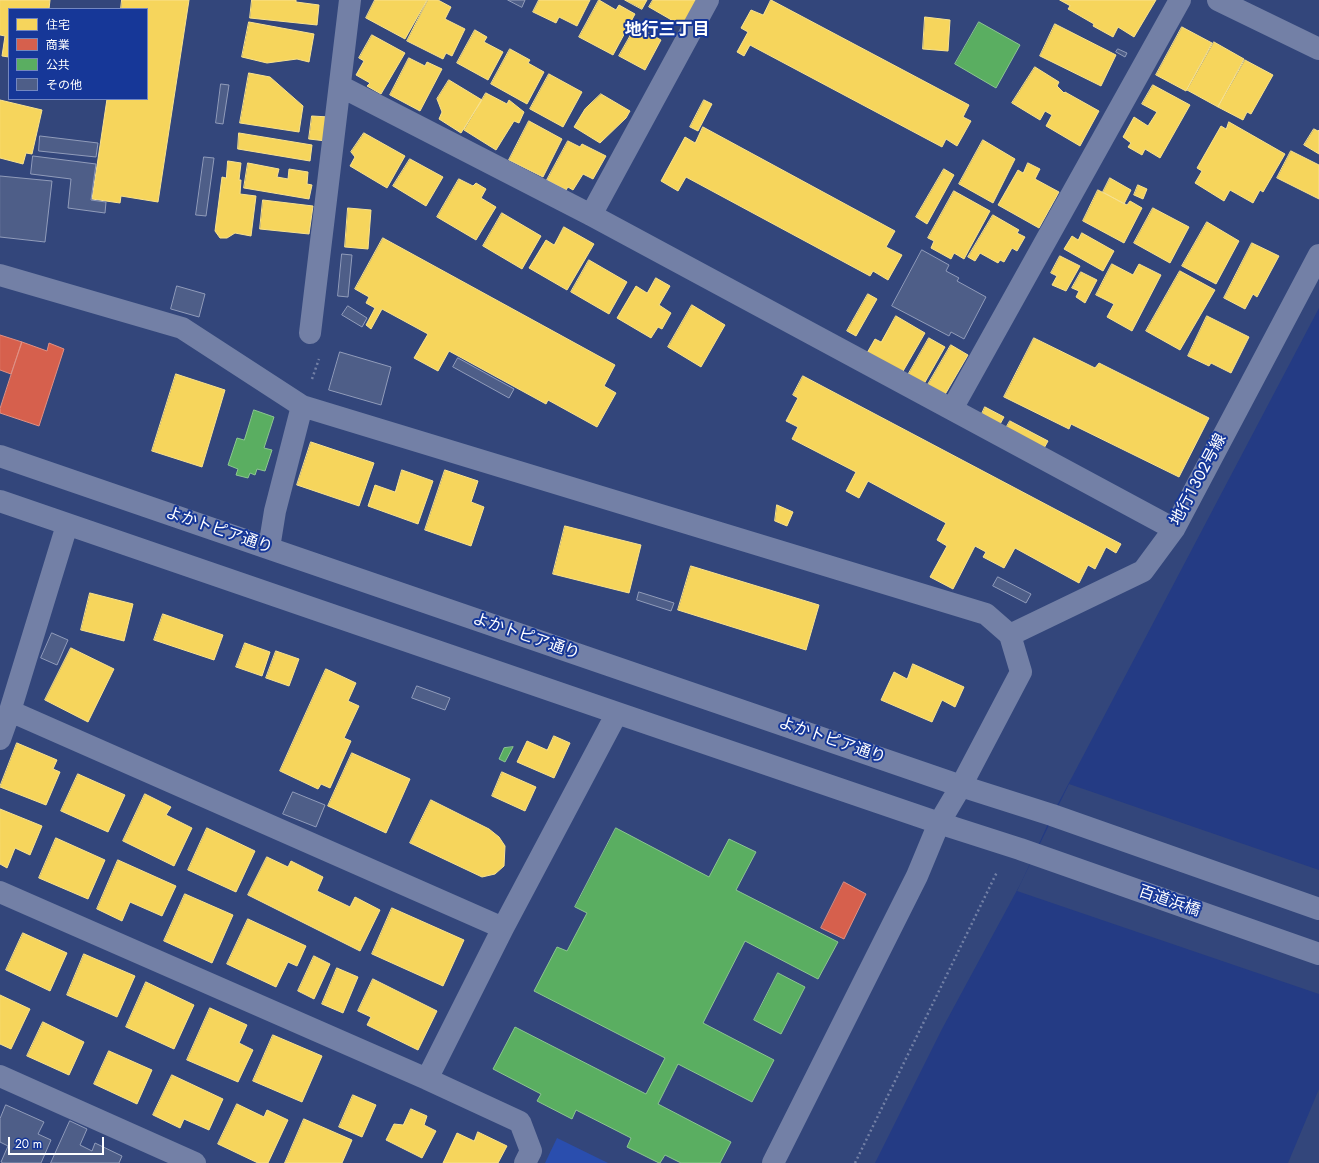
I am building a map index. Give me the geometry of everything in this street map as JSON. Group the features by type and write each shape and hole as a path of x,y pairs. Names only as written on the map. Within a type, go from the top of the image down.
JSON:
{"street":[{"path":"310,333 350,0"},
{"path":"591,215 708,0"},
{"path":"952,409 1180,0"},
{"path":"1218,0 1319,50"},
{"path":"340,86 591,215 1174,529"},
{"name":"地行１３０２号線","path":"1010,635 1143,572 1174,529 1319,255"},
{"path":"0,275 182,328 302,406 986,614 1010,635 1021,672 961,786 939,823 916,876 773,1163"},
{"path":"270,548 276,510 302,406"},
{"name":"よかトピア通り","path":"0,456 961,786 1052,815 1319,909"},
{"path":"0,501 939,823"},
{"path":"0,739 67,525"},
{"path":"10,711 503,928"},
{"path":"427,1079 503,928 617,713"},
{"name":"百道浜橋","path":"939,823 1020,849 1319,954"},
{"path":"0,892 427,1079 520,1122 531,1151 525,1163"},
{"path":"0,1076 195,1163"}],"path":[{"path":"302,406 324,347 310,333"},
{"path":"854,1163 997,872"}],"shaded area":[{"path":"1319,308 1319,1089 1288,1163 875,1163 942,1029 1022,881 1052,815"},
{"path":"557,1138 608,1163 545,1163"}],"pier":[{"path":"1069,784 1319,870 1319,994 1017,891"}],"building: 住宅":[{"path":"0,0 50,0 49,8 8,8 8,57 2,56 5,36 0,35"},
{"path":"122,0 189,0 158,202 121,196 120,203 92,199 107,100 148,100 148,8 121,8"},
{"path":"252,0 296,0 296,2 319,5 317,25 250,18"},
{"path":"375,0 427,0 405,39 366,18"},
{"path":"428,0 438,0 451,7 445,19 465,29 452,56 446,53 443,59 407,41"},
{"path":"539,0 590,0 577,26 559,17 556,23 533,12"},
{"path":"599,0 616,10 619,5 635,14 613,55 579,37"},
{"path":"625,0 647,0 642,9"},
{"path":"653,0 697,0 682,26 649,7"},
{"path":"771,0 969,105 963,117 971,121 957,146 946,139 942,147 750,45 744,56 737,52 748,32 741,28 751,10 763,15"},
{"path":"1060,0 1156,0 1134,37 1118,27 1113,37 1093,26 1094,24 1068,9 1070,6"},
{"path":"925,17 950,20 948,51 923,49"},
{"path":"249,22 314,34 309,62 297,59 267,63 242,57"},
{"path":"1055,24 1116,55 1101,86 1040,56"},
{"path":"636,26 661,40 645,70 619,56"},
{"path":"1182,27 1212,43 1186,91 1156,75"},
{"path":"475,30 487,37 484,42 503,52 488,80 457,63"},
{"path":"372,35 405,53 381,94 367,86 370,83 356,75 364,61 359,58"},
{"path":"1214,42 1244,59 1218,107 1187,90"},
{"path":"510,49 530,60 528,63 544,72 527,104 491,84"},
{"path":"409,58 425,66 427,62 442,69 420,111 390,95"},
{"path":"1245,60 1273,75 1251,114 1247,112 1243,120 1218,107"},
{"path":"1035,67 1059,82 1057,86 1064,93 1065,92 1099,111 1080,146 1046,126 1052,115 1045,111 1040,120 1012,103"},
{"path":"249,73 270,77 303,106 299,132 240,123"},
{"path":"549,74 582,92 563,127 530,109"},
{"path":"449,80 482,100 461,133 439,119 442,112 437,99"},
{"path":"1153,85 1190,105 1160,158 1145,149 1142,155 1128,147 1131,143 1123,137 1134,117 1148,126 1157,112 1142,104"},
{"path":"486,93 507,104 509,100 524,112 519,123 514,121 496,150 464,130"},
{"path":"601,94 630,111 626,118 600,143 574,127 585,109"},
{"path":"0,100 42,110 32,154 26,153 23,164 0,158"},
{"path":"704,100 712,104 698,131 690,127"},
{"path":"312,116 329,117 326,141 309,139"},
{"path":"529,121 562,139 543,177 509,160"},
{"path":"1229,122 1285,154 1263,192 1260,190 1253,203 1230,190 1224,201 1195,183 1202,171 1197,168 1221,126 1226,129"},
{"path":"703,127 895,231 886,247 902,255 888,280 873,271 870,276 686,177 678,191 661,181 685,137 695,143"},
{"path":"1314,129 1319,130 1319,154 1304,145"},
{"path":"239,133 312,145 310,161 238,149"},
{"path":"364,133 405,156 387,188 350,166 355,157 351,152"},
{"path":"983,140 1015,159 993,203 959,184"},
{"path":"568,141 580,147 582,144 606,156 593,179 583,174 573,190 568,187 566,190 547,180"},
{"path":"1291,151 1319,165 1319,199 1277,178"},
{"path":"410,159 443,177 426,206 393,186"},
{"path":"228,161 241,163 239,180 241,180 240,194 256,196 251,236 235,233 227,238 220,238 215,231 222,177 226,178"},
{"path":"248,163 279,169 277,177 288,179 289,169 308,172 307,184 312,185 309,199 244,188"},
{"path":"1028,163 1040,169 1035,179 1059,192 1039,228 998,205 1018,170 1023,173"},
{"path":"944,169 954,175 927,224 916,217"},
{"path":"1110,178 1131,190 1124,204 1103,192"},
{"path":"459,179 473,186 476,183 486,189 481,198 496,207 476,240 437,217"},
{"path":"1138,185 1147,189 1143,199 1134,195"},
{"path":"1098,190 1127,205 1130,201 1142,208 1124,243 1083,221"},
{"path":"954,191 990,211 964,259 954,253 951,259 931,248 934,241 928,238"},
{"path":"263,200 313,206 309,234 260,229"},
{"path":"348,208 371,210 368,249 345,247"},
{"path":"1153,208 1189,227 1170,263 1134,243"},
{"path":"502,213 541,236 522,269 483,246"},
{"path":"993,215 1019,230 1017,233 1025,237 1017,251 1012,248 1004,262 1000,260 998,263 980,253 975,261 968,257"},
{"path":"1207,222 1239,241 1216,284 1182,266"},
{"path":"564,227 594,244 567,290 529,268 546,240 554,245"},
{"path":"1082,233 1114,251 1103,271 1064,249 1072,236 1078,240"},
{"path":"383,238 615,365 604,386 616,393 597,427 548,400 546,404 449,351 438,371 414,358 428,334 382,309 371,329 366,325 375,308 366,303 369,297 355,289"},
{"path":"1252,243 1279,256 1257,297 1253,294 1245,309 1224,298"},
{"path":"1060,256 1080,266 1066,291 1052,285 1057,276 1051,273"},
{"path":"589,260 627,282 609,314 571,292"},
{"path":"1112,264 1133,275 1139,264 1161,275 1132,331 1107,317 1114,304 1096,295"},
{"path":"1180,271 1215,290 1180,350 1146,331"},
{"path":"1081,272 1097,280 1085,303 1076,297 1079,291 1072,288"},
{"path":"656,278 670,286 659,305 671,313 662,329 658,327 651,338 617,318 636,286 647,293"},
{"path":"868,294 877,299 856,336 847,331"},
{"path":"692,305 725,325 701,367 668,347"},
{"path":"896,316 925,333 902,373 867,353 875,339 881,342"},
{"path":"1207,316 1249,337 1231,373 1211,363 1209,366 1188,356"},
{"path":"929,338 945,347 920,391 904,382"},
{"path":"1034,338 1095,368 1099,363 1209,418 1179,477 1071,424 1069,429 1004,397"},
{"path":"951,345 968,355 943,398 926,388"},
{"path":"176,374 225,390 202,467 152,451"},
{"path":"803,376 1121,544 1116,553 1106,547 1095,569 1088,565 1079,583 1015,548 1004,568 983,557 986,552 975,546 953,589 930,577 947,546 937,540 946,523 868,481 859,498 846,491 856,472 792,439 798,427 786,421 798,398 793,395"},
{"path":"985,407 1004,417 999,426 981,416"},
{"path":"1010,421 1048,441 1043,450 1005,430"},
{"path":"311,442 374,463 359,506 297,485"},
{"path":"402,470 433,481 418,524 368,506 375,485 395,492"},
{"path":"445,470 478,481 471,502 484,507 471,546 425,530"},
{"path":"777,505 793,512 787,526 775,521"},
{"path":"565,526 641,545 629,593 553,574"},
{"path":"691,566 819,605 806,650 678,610"},
{"path":"90,593 133,604 124,641 81,630"},
{"path":"163,614 223,635 214,660 154,640"},
{"path":"245,643 270,652 262,676 236,667"},
{"path":"71,648 114,669 88,722 45,700"},
{"path":"276,651 299,659 289,686 266,678"},
{"path":"913,664 964,687 955,707 942,700 932,722 881,700 894,672 907,679"},
{"path":"326,669 356,683 348,701 359,706 344,738 351,741 330,788 321,784 318,789 280,771"},
{"path":"554,736 570,743 554,778 517,762 527,741 547,750"},
{"path":"17,743 57,760 53,769 60,772 46,805 0,787"},
{"path":"352,753 410,779 386,833 328,806"},
{"path":"502,772 536,787 525,811 492,796"},
{"path":"78,774 125,795 108,832 61,811"},
{"path":"145,794 171,807 166,815 192,828 174,866 123,841"},
{"path":"431,800 489,829 499,837 505,846 504,866 495,874 482,877 410,843"},
{"path":"0,809 42,826 30,855 15,848 7,868 0,864"},
{"path":"207,828 255,851 236,892 188,870"},
{"path":"56,838 105,860 88,899 39,878"},
{"path":"267,857 288,867 291,861 323,877 317,891 350,907 355,897 380,910 360,951 248,895"},
{"path":"118,860 176,886 162,916 130,902 122,921 97,909"},
{"path":"185,894 233,915 212,963 164,941"},
{"path":"392,908 464,940 443,986 372,954"},
{"path":"248,919 306,946 297,966 288,962 276,987 227,964"},
{"path":"23,933 67,953 50,991 6,970"},
{"path":"84,954 135,976 117,1017 67,995"},
{"path":"314,956 330,964 314,999 298,991"},
{"path":"337,968 358,977 343,1013 322,1004"},
{"path":"373,979 437,1011 418,1050 367,1025 371,1017 358,1011"},
{"path":"146,982 194,1005 174,1049 126,1027"},
{"path":"0,995 30,1009 11,1049 0,1044"},
{"path":"210,1008 247,1025 239,1043 253,1050 238,1082 187,1060"},
{"path":"43,1022 84,1042 69,1075 27,1056"},
{"path":"273,1035 322,1056 302,1102 253,1081"},
{"path":"109,1051 152,1070 137,1104 94,1084"},
{"path":"172,1075 223,1099 209,1130 184,1119 180,1128 153,1115"},
{"path":"353,1095 376,1105 362,1137 339,1127"},
{"path":"237,1104 264,1117 267,1110 288,1120 268,1163 258,1163 218,1144"},
{"path":"411,1109 427,1116 424,1125 436,1131 422,1158 386,1140 394,1124 403,1125"},
{"path":"304,1119 352,1140 342,1163 285,1163"},
{"path":"478,1132 507,1146 498,1163 443,1163 457,1133 474,1141"}],"building: 商業":[{"path":"0,335 22,342 11,374 0,370"},
{"path":"22,342 47,351 49,343 64,349 39,426 0,413"},
{"path":"844,882 866,894 844,939 821,928"}],"building: 公共":[{"path":"979,22 1020,45 996,88 955,64"},
{"path":"254,410 274,417 264,448 272,450 265,471 257,469 255,475 250,473 248,478 236,475 238,469 228,465 237,438 244,440"},
{"path":"513,747 505,762 499,759 504,748"},
{"path":"616,828 709,877 729,839 756,852 736,890 838,942 818,979 745,941 703,1023 774,1060 752,1102 678,1064 658,1104 731,1142 720,1163 681,1163 665,1155 659,1163 627,1147 631,1138 576,1110 572,1119 537,1101 541,1094 493,1069 515,1027 646,1094 665,1058 534,991 557,947 567,951 587,913 575,907"},
{"path":"778,973 805,987 781,1034 754,1020"}],"building: その他":[{"path":"508,0 525,0 522,7"},
{"path":"1118,49 1127,53 1125,57 1116,52"},
{"path":"221,84 229,85 223,124 216,123"},
{"path":"40,136 98,143 96,157 39,151"},
{"path":"33,156 96,164 91,200 106,202 105,213 68,208 71,179 31,174"},
{"path":"204,157 214,158 206,216 196,215"},
{"path":"0,176 52,181 45,242 0,237"},
{"path":"922,250 949,265 946,271 959,278 957,281 986,297 964,339 951,332 949,336 892,306"},
{"path":"342,254 352,255 348,297 338,296"},
{"path":"177,286 205,294 199,317 171,309"},
{"path":"348,306 367,318 362,327 342,315"},
{"path":"340,352 391,367 381,405 329,390"},
{"path":"458,358 514,389 509,398 453,367"},
{"path":"998,577 1031,594 1026,603 993,586"},
{"path":"639,592 674,603 671,611 637,600"},
{"path":"52,633 68,640 57,665 41,658"},
{"path":"417,686 450,698 445,710 412,698"},
{"path":"293,792 325,805 316,827 283,814"},
{"path":"6,1105 44,1122 38,1134 51,1140 41,1163 1,1162 8,1146 0,1142 0,1119"},
{"path":"70,1121 87,1129 80,1145 92,1151 95,1143 122,1156 119,1163 51,1163"}],"district":[{"name":"地行三丁目","path":"667,31"}]}
